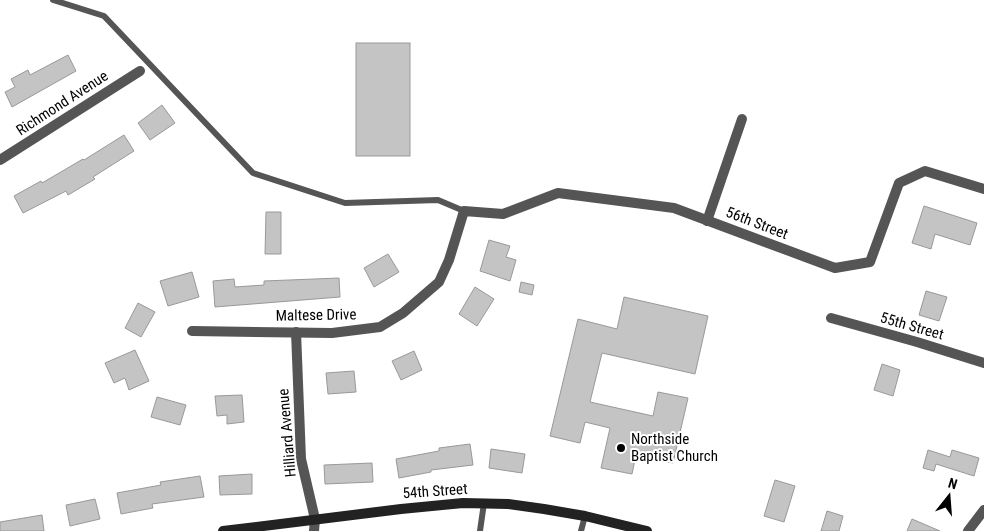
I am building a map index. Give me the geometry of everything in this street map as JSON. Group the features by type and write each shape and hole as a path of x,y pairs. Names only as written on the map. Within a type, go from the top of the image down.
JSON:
{"main road":[{"name":"54th Street","path":"223,531 454,504 508,504 585,516 647,531"}],"street":[{"name":"Richmond Avenue","path":"0,160 140,71"},
{"path":"707,221 742,119"},
{"name":"56th Street","path":"464,211 503,214 558,193 674,208 834,268 870,262 899,183 924,171 984,189"},
{"name":"Maltese Drive","path":"192,331 332,333 380,327 403,312 439,282 449,260 464,211"},
{"name":"55th Street","path":"831,318 917,342 984,364"},
{"name":"Hilliard Avenue","path":"296,332 302,459 314,519 314,531"},
{"path":"968,531 984,510"}],"lane":[{"path":"53,0 104,16 253,173 345,203 438,200 464,211"},
{"path":"480,531 484,504"},
{"path":"581,531 585,516"}],"building":[{"path":"356,43 410,43 410,156 356,156"},
{"path":"68,55 76,71 12,107 5,92 15,87 11,79 28,70 30,75"},
{"path":"162,105 175,123 150,140 138,123"},
{"path":"124,135 134,151 93,177 95,179 68,195 66,191 23,213 14,196 84,160"},
{"path":"924,206 977,223 970,245 935,234 931,249 912,243"},
{"path":"266,212 281,212 281,254 265,254"},
{"path":"489,240 510,246 506,257 516,260 510,281 480,271"},
{"path":"388,254 399,272 374,287 364,268"},
{"path":"192,272 199,297 168,306 160,281"},
{"path":"339,278 340,297 215,307 213,281 234,279 235,287 264,285 264,281"},
{"path":"521,282 534,285 532,295 519,292"},
{"path":"475,287 494,299 477,326 459,314"},
{"path":"926,291 947,297 939,321 919,315"},
{"path":"624,297 708,316 695,374 602,353 590,402 653,416 658,392 688,398 673,463 636,455 632,474 601,468 610,428 585,422 580,443 550,436 578,319 617,329"},
{"path":"138,303 155,312 141,337 125,328"},
{"path":"135,350 149,381 129,390 125,378 114,383 105,363"},
{"path":"414,351 422,370 401,380 392,361"},
{"path":"882,364 900,370 893,396 874,390"},
{"path":"354,371 356,392 328,394 326,373"},
{"path":"242,395 244,422 227,424 227,415 217,416 215,396"},
{"path":"157,397 186,405 180,425 151,417"},
{"path":"470,444 473,465 431,470 431,472 399,478 396,459 439,451 439,448"},
{"path":"491,449 525,454 522,473 489,468"},
{"path":"928,450 950,457 952,450 979,458 974,476 936,464 934,471 923,468"},
{"path":"372,463 373,482 325,484 324,465"},
{"path":"252,474 252,494 220,495 219,476"},
{"path":"200,476 204,497 152,504 153,508 121,514 117,493 161,485 160,482"},
{"path":"775,480 795,486 784,522 764,516"},
{"path":"95,499 100,519 70,526 66,505"},
{"path":"827,511 843,516 839,531 821,531"},
{"path":"42,515 44,531 0,531 0,522"},
{"path":"912,519 940,531 907,531"}],"place":[{"name":"Northside Baptist Church","path":"621,448"}]}
